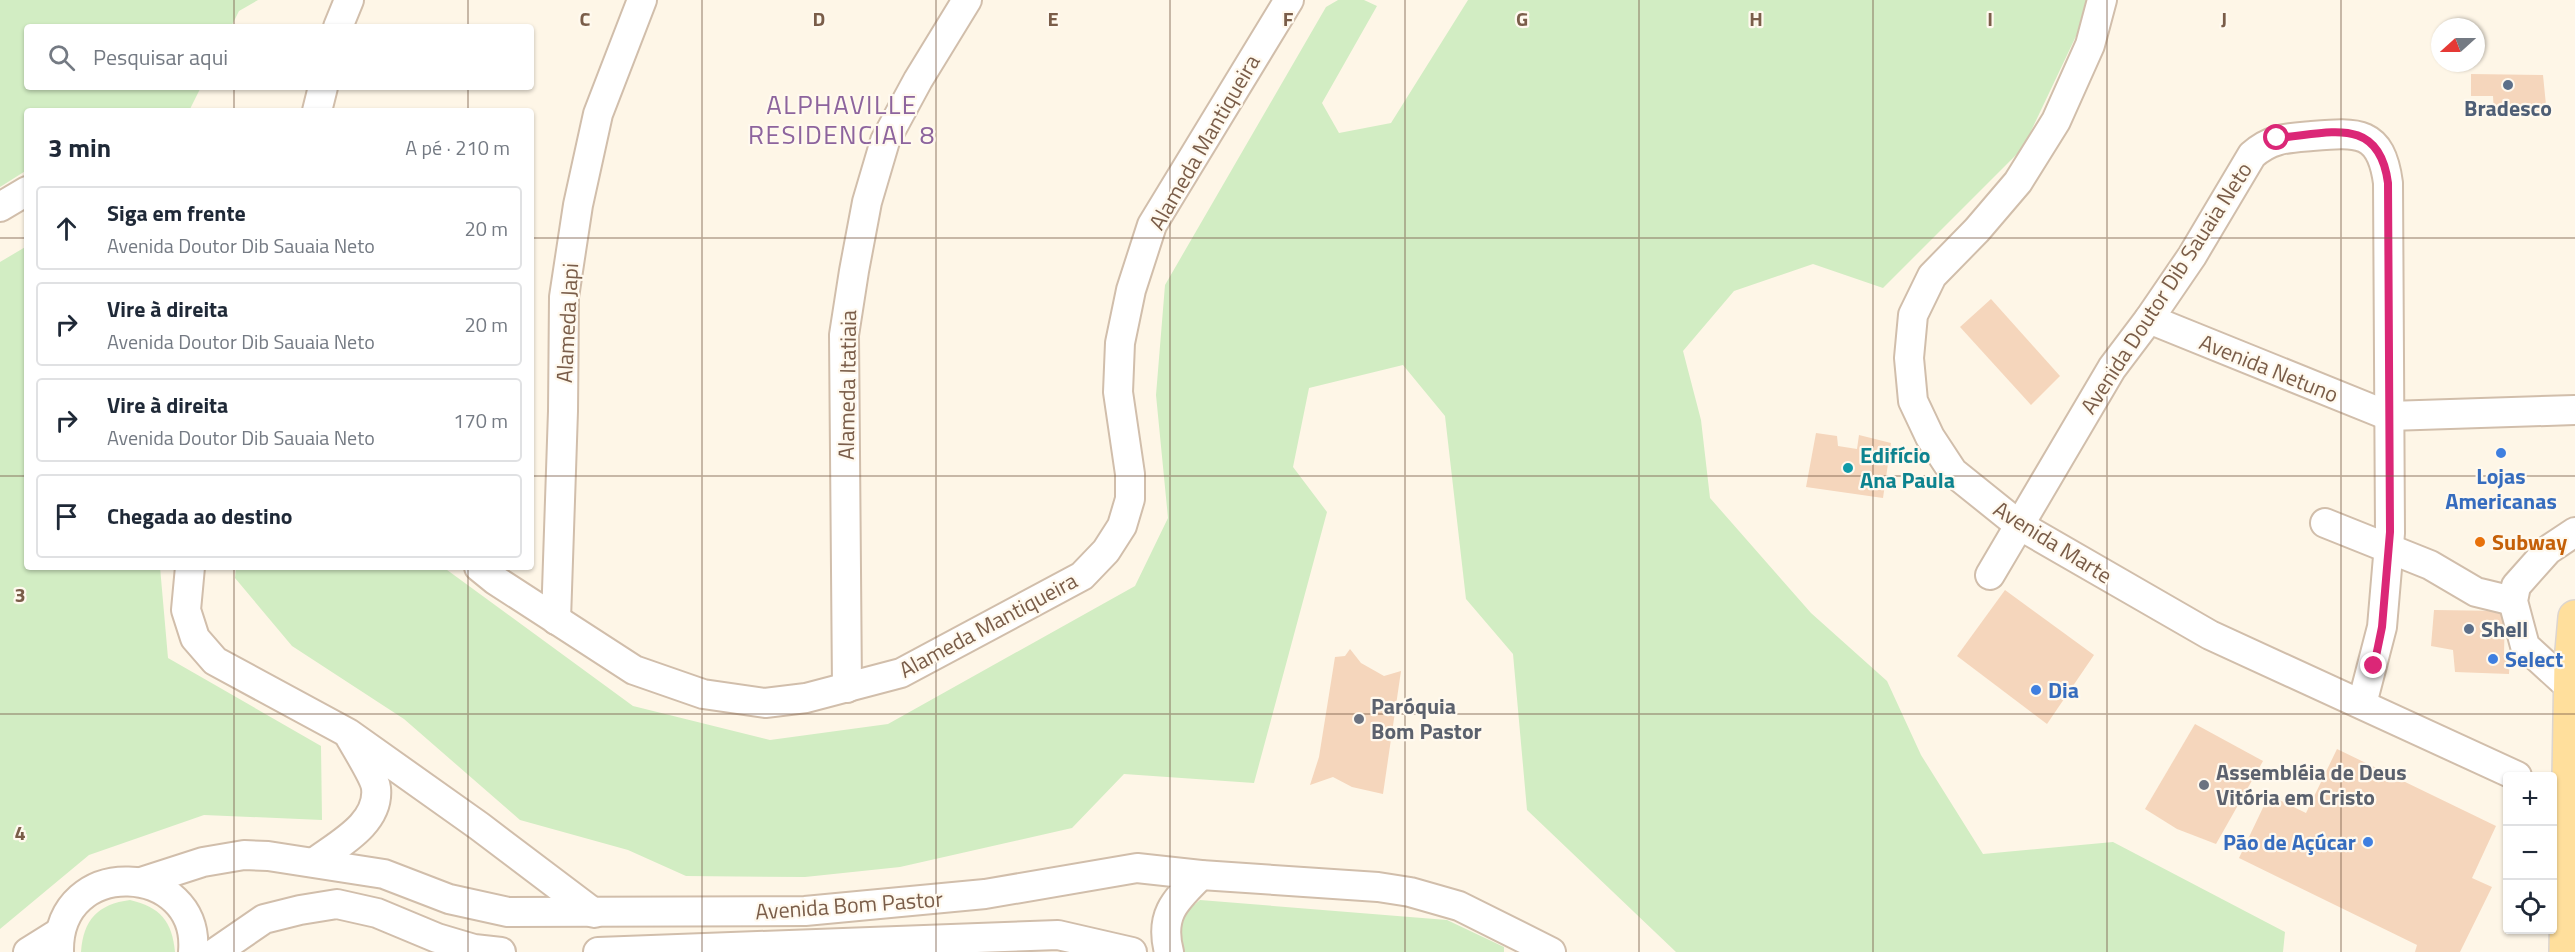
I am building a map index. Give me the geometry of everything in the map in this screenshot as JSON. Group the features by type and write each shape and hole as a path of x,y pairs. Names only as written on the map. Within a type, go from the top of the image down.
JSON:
{"main road":[{"path":"2566,952 2561,797 2575,617"}],"street":[{"path":"339,24 349,0"},
{"name":"Alameda Japi","path":"556,620 563,411 564,297 578,205 598,114 642,0"},
{"name":"Alameda Itatiaia","path":"847,688 843,334 867,202 885,141 918,80 967,0"},
{"name":"Alameda Mantiqueira","path":"483,570 634,670 703,694 765,704 806,698 901,673 954,647 1082,576 1106,551 1122,526 1130,499 1130,474 1118,392 1120,343 1131,290 1152,225 1288,0"},
{"name":"Avenida Marte","path":"2102,0 2090,45 2056,121 2018,182 1977,230 1932,276 1913,315 1909,358 1913,401 1930,437 1953,472 2019,525 2210,635 2506,772"},
{"path":"318,108 321,90"},
{"name":"Avenida Doutor Dib Sauaia Neto","path":"1990,575 2112,368 2192,256 2252,155 2264,144 2277,138 2351,132 2365,138 2379,150 2386,164 2388,183 2389,550 2382,627 2362,704"},
{"path":"0,207 24,193"},
{"name":"Avenida Netuno","path":"2149,319 2388,416"},
{"path":"2388,416 2575,410"},
{"path":"2325,523 2430,565 2476,592 2513,601"},
{"path":"2571,688 2525,646 2513,601 2516,586 2548,550 2575,532"},
{"path":"190,570 186,610 195,638 214,661 348,733 479,826 594,913"},
{"path":"315,861 362,826 373,808 376,787 348,733"},
{"name":"Avenida Bom Pastor","path":"141,882 203,862 244,855 315,861 384,874 449,899 508,912 805,911 985,894 1137,868 1201,875 1378,887 1410,892 1459,906 1513,942 1551,952"},
{"path":"1169,952 1165,938 1166,922 1174,902 1201,875"},
{"path":"28,952 60,942 66,915 81,897 101,884 124,879 141,882 166,893 181,908 190,927 193,952"},
{"path":"216,952 264,919 337,904 376,913 438,938 474,949 501,952"},
{"name":"Avenida Bom Pastor","path":"598,952 1058,935 1132,952"}],"green space":[{"path":"0,0 258,0 239,11 232,24 24,24 24,90 200,90 190,108 24,108 24,172 0,187"},
{"path":"1338,0 1364,0 1377,6 1322,103 1339,133 1391,123 1468,0 2086,0 2077,34 2023,148 1883,288 1813,264 1734,291 1683,351 1701,420 1710,498 1811,613 1887,681 1921,755 1983,854 2113,842 2285,932 2283,952 1676,952 1527,810 1513,654 1466,599 1445,416 1403,365 1309,388 1293,467 1327,512 1254,783 1124,774 1072,828 900,867 805,877 686,876 628,850 520,820 404,719 292,646 235,578 236,570 447,570 633,706 770,740 888,724 1135,586 1168,518 1156,395 1165,285 1326,7"},
{"path":"24,248 24,570 160,570 168,658 321,746 322,820 204,815 89,855 0,929 0,262"},
{"path":"130,900 157,911 163,917 171,932 175,952 81,952 85,931 94,915 109,905"},
{"path":"1200,900 1447,920 1504,947 1504,952 1180,952 1178,934 1180,922"}],"building":[{"name":"Bradesco","path":"2471,74 2543,75 2547,115 2494,113 2493,96 2471,96"},
{"path":"1991,299 2060,376 2031,405 1960,327"},
{"name":"Edifício Ana Paula","path":"1816,433 1837,436 1838,446 1857,449 1859,435 1891,443 1883,498 1806,487"},
{"name":"Dia","path":"2005,590 2094,655 2047,724 1957,656"},
{"name":"Shell","path":"2434,610 2505,611 2504,654 2510,655 2509,674 2455,672 2453,650 2431,646"},
{"name":"Paróquia Bom Pastor","path":"1350,649 1361,663 1384,676 1401,671 1383,794 1352,787 1333,777 1310,785 1319,757 1335,657 1345,656"},
{"name":"Assembléia de Deus Vitória em Cristo","path":"2195,724 2263,761 2216,844 2177,829 2145,809"},
{"name":"Pão de Açúcar","path":"2337,749 2496,826 2472,878 2492,887 2460,952 2415,952 2417,945 2239,858 2269,795 2306,813"}],"place":[{"name":"Bradesco","path":"2508,85"},
{"name":"Lojas Americanas","path":"2501,453"},
{"name":"Edifício Ana Paula","path":"1848,468"},
{"name":"Subway","path":"2480,542"},
{"name":"Shell","path":"2469,629"},
{"name":"Select","path":"2493,659"},
{"name":"Dia","path":"2036,690"},
{"name":"Paróquia Bom Pastor","path":"1359,719"},
{"name":"Assembléia de Deus Vitória em Cristo","path":"2204,785"},
{"name":"Pão de Açúcar","path":"2368,842"}],"district":[{"name":"ALPHAVILLE RESIDENCIAL 8","path":"842,119"}],"route":[{"path":"2277,138 2351,132 2365,138 2379,150 2386,164 2390,532 2382,627 2374,666"}]}
